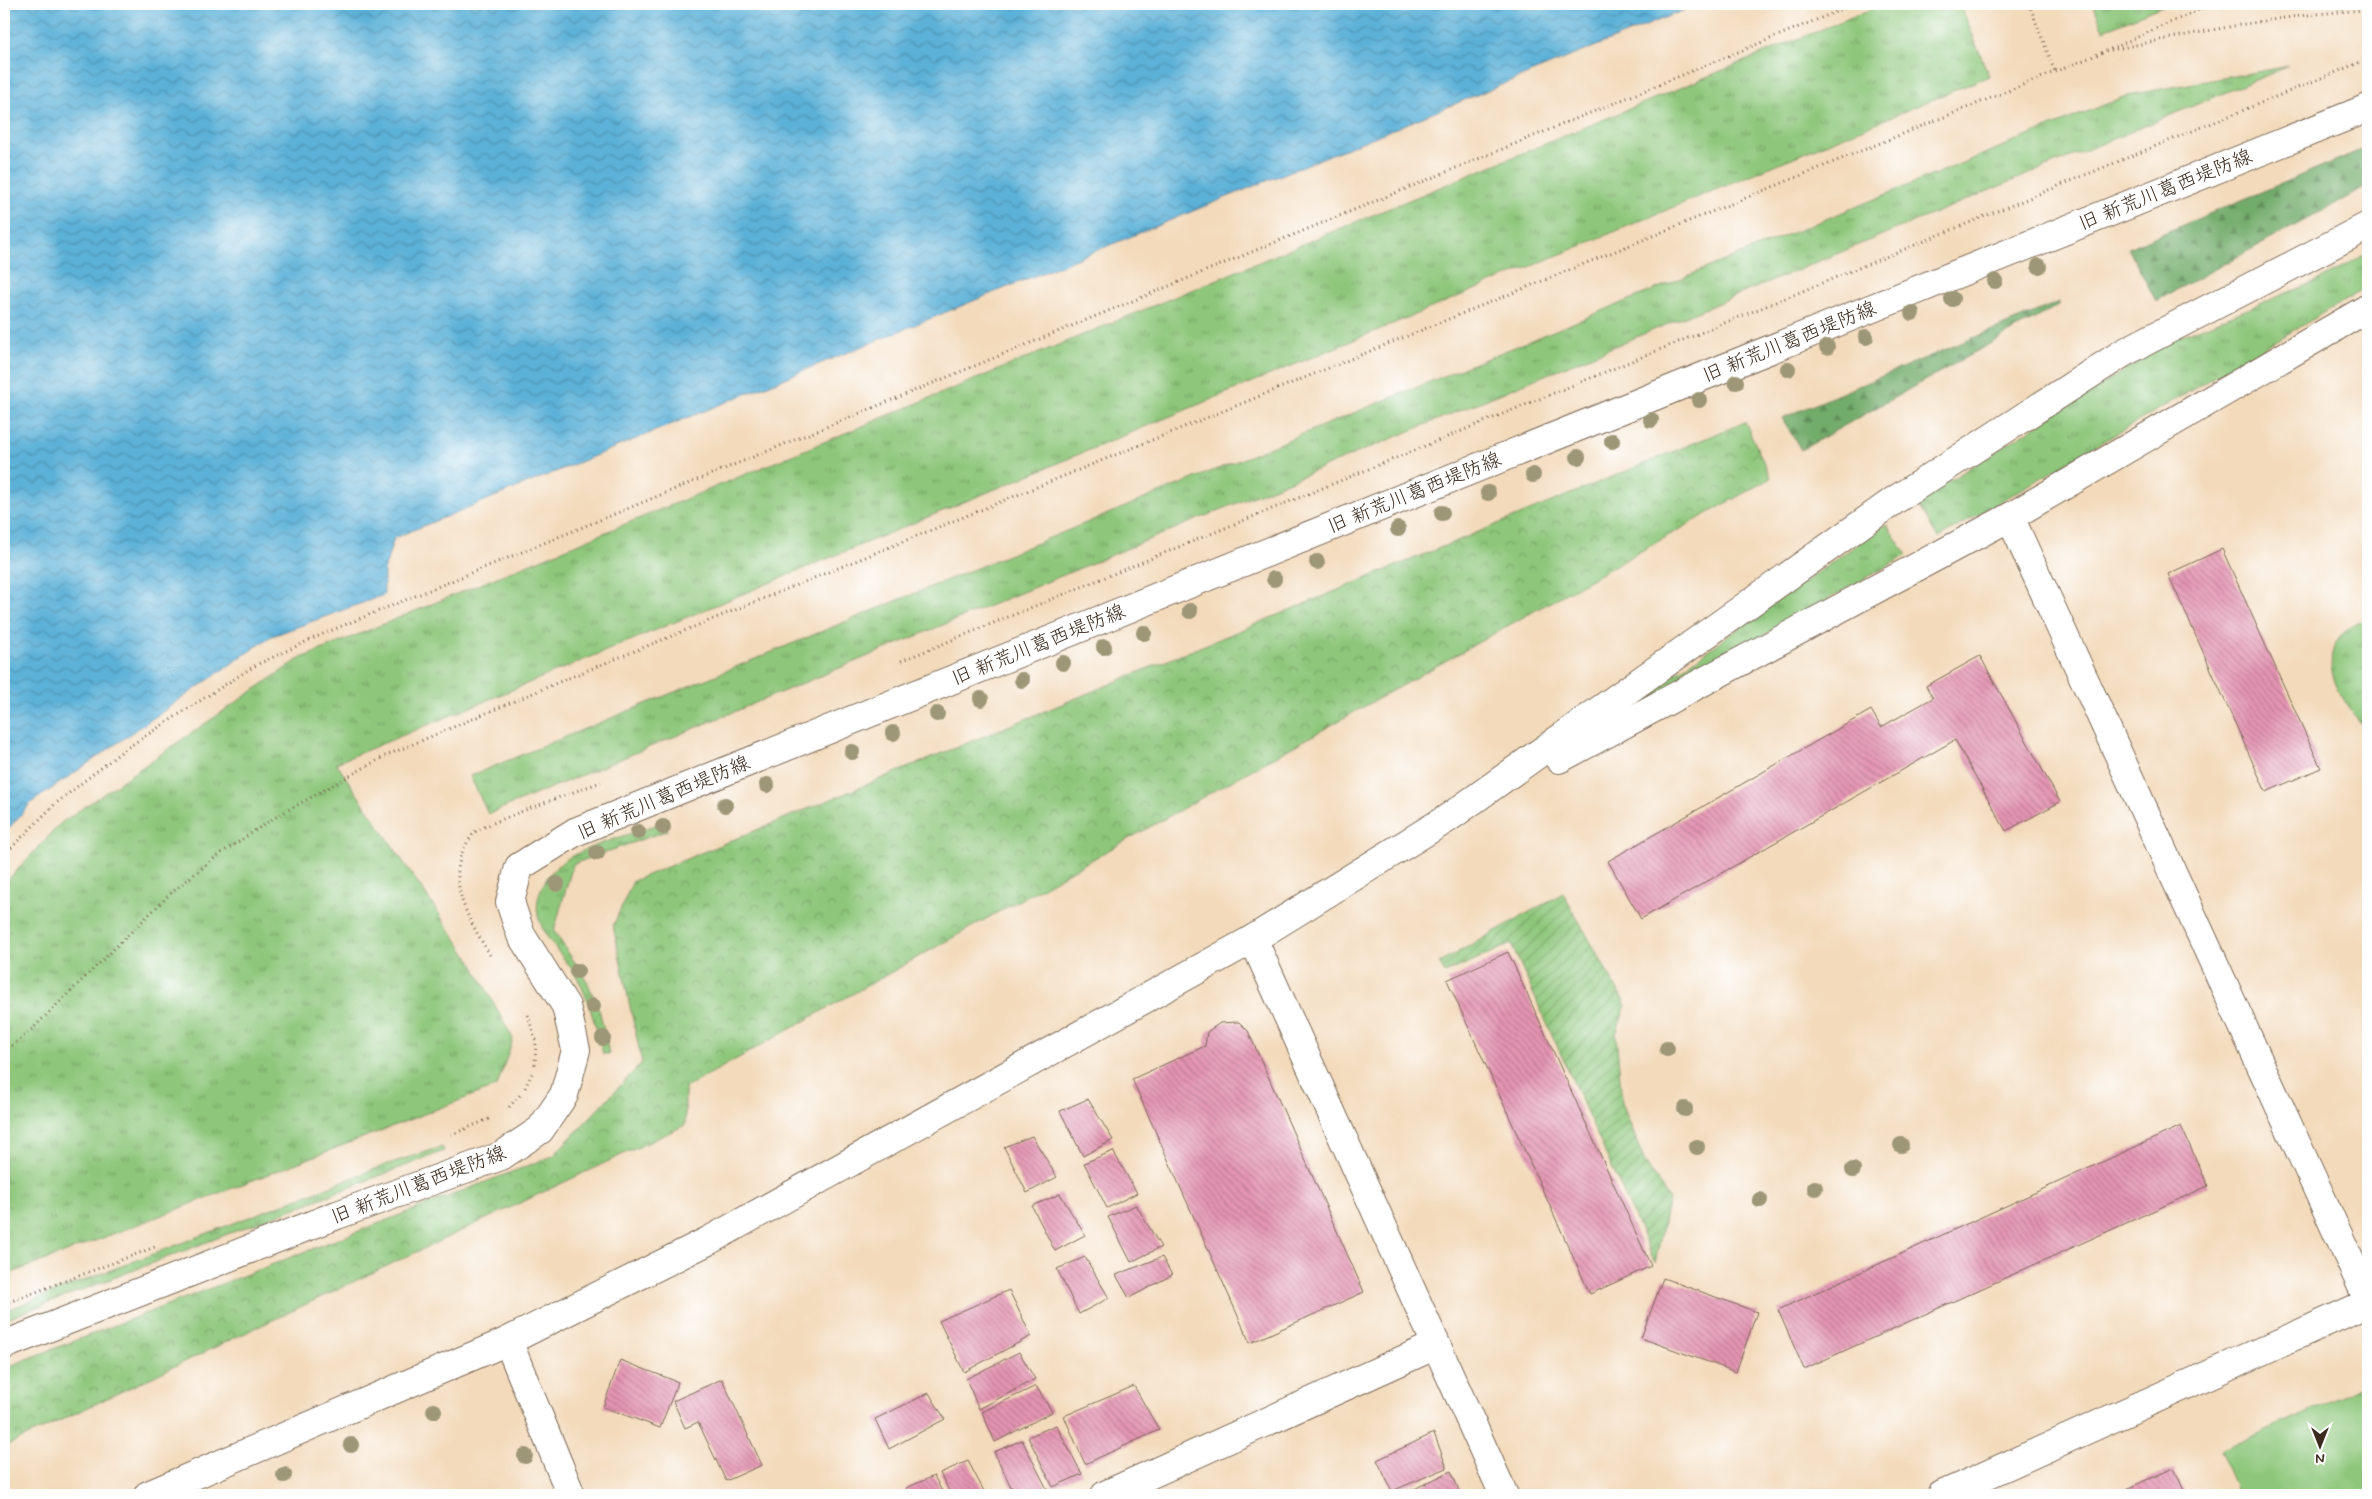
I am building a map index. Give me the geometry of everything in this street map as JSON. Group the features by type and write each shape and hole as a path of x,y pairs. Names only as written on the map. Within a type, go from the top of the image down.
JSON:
{"street":[{"name":"旧 新荒川葛西堤防線","path":"4,1345 337,1215 501,1156 540,1130 564,1095 576,1050 566,1006 521,935 510,902 519,867 575,832 2368,108"},
{"path":"1448,818 1895,500 2099,368 2124,353 2368,226"},
{"path":"148,1495 508,1341 708,1242 1253,939 1448,818 2010,516 2368,308"},
{"path":"1942,1495 2368,1302 2010,516"},
{"path":"1253,939 1504,1495"},
{"path":"508,1341 571,1495"},
{"path":"1105,1495 1436,1345"}],"path":[{"path":"4,855 55,804 125,749 256,665 325,633 1855,4"},
{"path":"2029,4 2056,72"},
{"path":"4,1052 29,1032 172,892 210,862 274,818 385,756 571,677 2106,52 2212,4"},
{"path":"2106,52 2260,20 2320,12 2368,10"},
{"path":"2052,190 2368,59"}],"green space":[{"path":"1883,4 1960,4 1989,76 336,763 471,961 513,1039 497,1086 4,1276 4,884 61,823 299,659"},
{"path":"2093,4 2167,4 2104,30"},
{"path":"2289,66 488,814 470,776 2128,95"},
{"path":"2368,147 2368,186 2156,301 2128,248"},
{"path":"2368,253 2368,287 1938,538 1917,501 2176,338 2319,280"},
{"path":"2059,302 2059,305 1801,450 1782,418"},
{"path":"1745,422 1771,478 685,1088 685,1125 4,1447 4,1368 553,1156 642,1063 613,926 633,881"},
{"path":"1886,524 1907,555 1643,703 1641,698"},
{"path":"2368,618 2368,732 2350,709 2335,682 2332,655 2337,641 2348,629"},
{"path":"664,822 668,830 573,864 554,931 587,981 600,1013 609,1054 603,1054 589,1006 578,979 543,930 538,912 540,893 549,875 572,856"},
{"path":"1563,893 1626,1005 1616,1034 1622,1102 1644,1161 1669,1199 1655,1263 1511,944 1445,973 1439,963"},
{"path":"442,1147 444,1151 4,1320 4,1311 388,1164"},
{"path":"2368,1384 2368,1495 2239,1495 2220,1451"}],"water":[{"path":"4,4 1699,4 394,538 384,571 384,595 270,637 31,803 4,834"}],"building":[{"path":"2222,549 2321,768 2266,792 2168,574"},
{"path":"1980,656 2060,802 2006,831 1955,740 1641,919 1608,861 1871,710 1881,727 1933,698 1926,686"},
{"path":"1508,952 1651,1266 1590,1294 1447,980"},
{"path":"1239,1022 1248,1031 1364,1292 1250,1343 1132,1079 1205,1046 1207,1032 1220,1023"},
{"path":"1088,1099 1113,1140 1083,1156 1060,1111"},
{"path":"2181,1126 2208,1186 1804,1369 1778,1310"},
{"path":"1032,1136 1057,1177 1027,1193 1004,1147"},
{"path":"1113,1151 1137,1193 1107,1208 1084,1163"},
{"path":"1060,1194 1085,1235 1055,1251 1032,1206"},
{"path":"1136,1205 1161,1247 1131,1262 1108,1217"},
{"path":"1085,1257 1109,1298 1079,1314 1057,1269"},
{"path":"1162,1257 1172,1275 1129,1298 1116,1275"},
{"path":"1663,1278 1757,1312 1736,1372 1641,1338"},
{"path":"1009,1290 1031,1336 964,1372 939,1321"},
{"path":"1019,1352 1035,1379 979,1409 966,1379"},
{"path":"620,1360 678,1382 660,1428 603,1407"},
{"path":"722,1379 762,1465 726,1481 698,1422 685,1428 673,1401"},
{"path":"1036,1386 1052,1412 995,1442 982,1412"},
{"path":"1134,1386 1159,1430 1085,1464 1064,1416"},
{"path":"929,1393 945,1419 889,1449 875,1419"},
{"path":"1056,1425 1082,1474 1053,1487 1028,1437"},
{"path":"1434,1433 1447,1468 1392,1491 1377,1460"},
{"path":"1022,1440 1047,1489 1033,1495 1015,1495 994,1452"},
{"path":"968,1461 986,1495 951,1495 940,1473"},
{"path":"2174,1468 2186,1495 2112,1495"},
{"path":"1451,1471 1461,1495 1402,1495"},
{"path":"934,1476 944,1495 909,1495 906,1488"}]}
